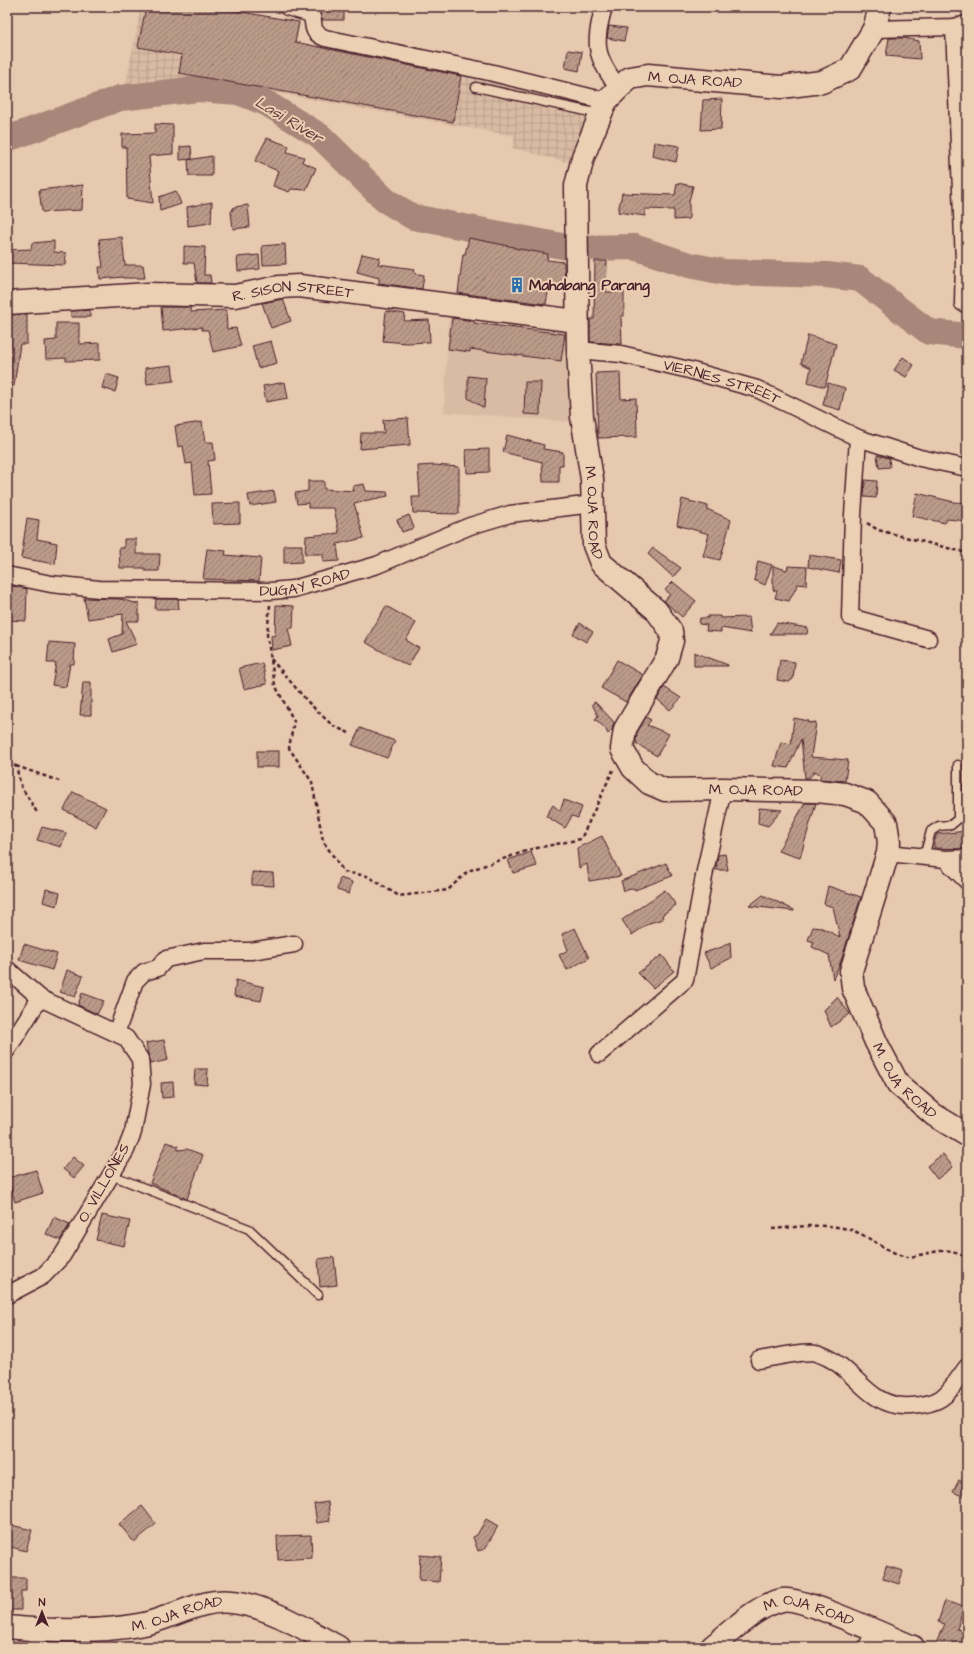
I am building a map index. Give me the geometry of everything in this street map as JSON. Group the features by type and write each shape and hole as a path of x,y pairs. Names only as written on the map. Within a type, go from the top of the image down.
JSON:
{"street":[{"path":"287,7 311,14 314,30 317,35 325,38 489,72 608,101 607,73 600,58 596,38 604,7"},
{"name":"M. OJA ROAD","path":"880,7 874,29 850,69 822,82 781,87 648,75 630,78 608,101 583,157 576,186 577,321 582,417 592,479 594,545 600,563 656,610 671,631 672,641 667,658 625,729 622,749 633,768 649,783 665,790 723,789 817,791 845,794 867,802 886,824 889,842 888,853 851,971 853,988 876,1042 898,1084 934,1115 967,1135"},
{"path":"874,29 960,26 965,303"},
{"name":"R. SISON STREET","path":"7,303 149,294 235,296 279,287 299,286 577,321"},
{"name":"VIERNES STREET","path":"578,350 621,354 690,370 757,389 858,438 920,458 967,468"},
{"path":"858,438 853,515 850,617 928,639"},
{"name":"DUGAY ROAD","path":"7,574 51,584 99,589 271,591 293,589 377,565 470,526 503,516 593,504"},
{"path":"599,1054 686,980 705,871 723,789"},
{"path":"888,853 945,859 967,858"},
{"path":"945,859 967,881"},
{"path":"116,1033 135,981 144,972 158,968 166,959 204,951 251,951 294,944"},
{"name":"O. VILLONES","path":"7,969 40,998 126,1038 140,1059 142,1084 133,1132 126,1150 62,1256 43,1276 7,1295"},
{"path":"7,1050 40,998"},
{"path":"759,1360 814,1352 830,1357 846,1368 879,1400 897,1407 927,1405 943,1399 967,1367"},
{"name":"M. OJA ROAD","path":"712,1647 760,1609 784,1599 806,1603 870,1639 914,1647"},
{"name":"M. OJA ROAD","path":"7,1627 38,1638 144,1624 203,1605 231,1601 258,1607 338,1647"}],"lane":[{"path":"476,87 608,101"},
{"path":"924,857 931,831 939,826 951,825 958,819 958,765"},
{"path":"111,1175 250,1229 318,1295"}],"path":[{"path":"853,515 878,530 967,553"},
{"path":"271,591 267,635 275,684 294,721 289,748 312,782 323,841 344,872 367,876 399,896 448,890 468,871 532,849 581,839 622,749"},
{"path":"271,658 308,702 333,726 349,733"},
{"path":"7,764 62,782"},
{"path":"16,766 21,786 38,814"},
{"path":"772,1229 814,1226 839,1228 854,1231 891,1251 908,1257 950,1249 957,1251 967,1259"}],"shaded area":[{"path":"141,7 215,7 300,22 297,43 486,78 597,104 574,164 512,148 515,136 216,82 194,81 125,88"},
{"path":"449,313 570,328 574,422 444,412"}],"building":[{"path":"146,7 213,7 299,22 295,42 461,76 453,122 179,73 182,55 138,47"},
{"path":"318,8 344,8 344,20 322,20"},
{"path":"609,26 627,28 624,41 607,38"},
{"path":"889,38 904,38 919,41 920,59 886,56"},
{"path":"568,50 582,52 579,71 565,68"},
{"path":"722,99 721,129 701,130 703,100"},
{"path":"155,124 173,125 173,154 149,156 153,203 127,199 126,147 122,147 122,134 155,133"},
{"path":"267,138 289,146 287,152 304,157 302,162 316,168 306,190 291,189 289,192 273,186 278,171 255,161"},
{"path":"654,142 679,146 676,162 652,156"},
{"path":"191,146 192,159 180,160 180,147"},
{"path":"212,156 212,176 189,176 188,160"},
{"path":"677,183 693,186 689,201 689,219 674,220 674,210 645,209 645,216 618,212 622,193 675,195"},
{"path":"83,185 82,210 42,212 39,190"},
{"path":"176,191 181,204 160,211 159,197"},
{"path":"212,202 211,223 188,226 187,207"},
{"path":"248,205 250,227 233,229 231,212 234,207"},
{"path":"122,237 125,265 143,265 145,278 123,277 100,279 99,267 103,267 99,239"},
{"path":"469,238 548,254 547,260 564,262 565,290 549,287 546,304 458,293 463,254 465,254"},
{"path":"54,241 54,252 66,253 65,265 7,263 7,250 31,249 32,243"},
{"path":"285,244 286,264 263,265 262,246"},
{"path":"184,246 205,247 204,275 210,275 211,283 197,283 194,263 184,263"},
{"path":"362,254 380,258 378,264 415,269 414,273 424,275 422,289 379,283 379,278 357,272"},
{"path":"259,255 260,269 238,271 237,257"},
{"path":"595,261 607,261 606,292 624,292 624,316 621,316 622,344 590,342 590,319 594,319"},
{"path":"283,299 291,321 271,328 262,303"},
{"path":"161,307 190,307 191,312 226,310 227,329 236,328 241,346 213,352 208,330 202,330 202,327 163,331"},
{"path":"90,310 90,317 71,317 71,311"},
{"path":"386,311 405,314 404,321 429,320 430,342 407,343 383,341"},
{"path":"27,314 27,344 20,344 14,386 7,385 7,315"},
{"path":"452,318 474,321 474,323 565,334 561,361 470,349 470,352 448,349"},
{"path":"56,323 79,323 79,344 100,343 100,360 66,361 66,358 46,359 45,341 56,340"},
{"path":"808,335 836,344 825,387 808,382 811,368 801,363"},
{"path":"271,341 277,363 258,368 252,346"},
{"path":"903,357 914,365 906,377 894,370"},
{"path":"172,365 174,381 147,384 145,368"},
{"path":"620,372 621,399 636,398 637,437 598,438 596,373"},
{"path":"106,374 119,378 115,392 102,388"},
{"path":"468,376 486,378 484,408 468,398"},
{"path":"285,382 288,398 266,402 263,386"},
{"path":"525,382 541,382 540,415 524,414"},
{"path":"828,383 845,388 840,410 823,405"},
{"path":"408,418 410,445 360,449 361,433 384,433 383,420"},
{"path":"202,422 205,442 213,442 215,460 208,461 211,494 195,495 192,463 186,464 183,446 178,447 175,426"},
{"path":"507,435 544,445 543,449 563,452 563,465 559,465 559,482 543,482 542,462 503,452"},
{"path":"489,449 489,472 467,473 466,450"},
{"path":"877,455 889,458 890,467 879,468"},
{"path":"435,465 459,467 459,514 413,513 412,497 420,497 418,466"},
{"path":"865,480 877,481 876,498 864,497"},
{"path":"308,481 324,481 324,489 354,491 353,486 364,484 366,491 387,492 388,496 354,503 364,538 337,544 339,561 323,562 323,554 305,554 306,536 339,533 334,508 308,508 308,503 297,504 295,493 308,491"},
{"path":"274,491 276,502 250,506 248,495"},
{"path":"917,493 954,502 967,503 967,521 947,519 945,523 912,516"},
{"path":"682,499 708,506 707,509 731,520 720,560 703,556 709,534 677,525"},
{"path":"240,503 240,523 213,524 212,504"},
{"path":"409,515 414,528 402,532 397,520"},
{"path":"27,518 39,520 37,539 57,543 55,564 21,558"},
{"path":"124,539 136,539 136,554 160,554 159,571 145,571 145,568 120,568 119,548 124,548"},
{"path":"284,545 302,545 302,562 284,563"},
{"path":"653,548 681,568 673,577 648,554"},
{"path":"207,549 226,551 225,555 261,558 259,581 203,579"},
{"path":"809,555 841,560 839,573 808,567"},
{"path":"758,561 772,565 765,585 754,580"},
{"path":"773,566 787,570 788,566 807,567 806,585 798,584 789,601 775,598 777,591 773,590"},
{"path":"673,582 696,601 682,617 664,601 670,594 665,590"},
{"path":"7,585 27,589 26,621 7,620"},
{"path":"84,598 120,599 139,604 139,621 126,621 137,644 113,652 109,639 122,634 123,614 88,619"},
{"path":"156,599 178,599 179,609 155,609"},
{"path":"276,605 294,606 293,628 288,628 292,646 272,650 271,636 275,635"},
{"path":"386,606 416,623 406,640 419,648 408,666 365,642"},
{"path":"708,616 720,616 720,618 749,617 751,633 721,628 721,632 706,631 707,625 699,624 700,618 708,618"},
{"path":"580,623 593,632 586,642 573,634"},
{"path":"777,623 808,628 807,634 770,634"},
{"path":"49,642 75,644 74,664 70,664 66,687 52,685 56,663 47,663"},
{"path":"694,652 728,665 728,666 694,666"},
{"path":"617,660 643,675 626,702 601,688"},
{"path":"780,660 795,662 793,679 789,682 777,680"},
{"path":"262,663 267,684 244,689 239,668"},
{"path":"83,682 91,682 91,715 80,715"},
{"path":"664,687 681,698 670,710 657,699"},
{"path":"595,702 614,722 612,730 608,734 605,728 595,719 598,716 592,704"},
{"path":"646,717 651,720 647,725 669,734 657,756 637,744 636,741 637,733"},
{"path":"794,718 809,721 808,723 816,722 811,757 848,760 845,781 819,779 821,775 815,771 809,778 805,778 801,739 788,768 774,766 781,742 791,744"},
{"path":"360,728 395,741 387,758 352,745"},
{"path":"257,751 279,751 279,767 257,767"},
{"path":"73,792 106,808 96,827 64,810"},
{"path":"564,800 582,807 578,818 572,816 565,828 546,816 553,805 560,811"},
{"path":"805,803 816,803 800,858 778,851"},
{"path":"759,808 782,810 768,826 758,823"},
{"path":"42,827 66,833 61,847 37,840"},
{"path":"967,831 967,849 934,848 934,842 937,834"},
{"path":"602,836 621,876 589,881 587,864 579,868 577,848"},
{"path":"531,852 537,866 513,873 508,860"},
{"path":"725,854 728,870 716,870 718,855"},
{"path":"666,863 672,876 635,890 634,888 624,891 621,881"},
{"path":"252,872 273,873 274,886 252,885"},
{"path":"340,878 352,882 349,894 337,890"},
{"path":"828,886 861,897 841,961 833,979 829,955 812,947 814,942 808,940 813,927 822,928 840,937 833,907 824,904"},
{"path":"46,889 60,893 57,906 43,902"},
{"path":"665,890 676,905 662,915 663,919 649,923 632,935 622,920"},
{"path":"763,895 794,910 794,911 749,906"},
{"path":"575,928 589,958 567,970 559,955 568,950 562,934"},
{"path":"730,942 731,958 711,968 704,953 722,947"},
{"path":"24,944 57,954 52,970 19,960"},
{"path":"662,955 674,971 653,988 638,973"},
{"path":"67,970 83,976 75,997 60,992"},
{"path":"236,980 264,987 261,1001 234,996"},
{"path":"82,993 104,1001 97,1014 78,1005"},
{"path":"837,997 850,1014 831,1027 824,1010"},
{"path":"164,1040 168,1060 150,1064 146,1043"},
{"path":"195,1069 208,1069 207,1085 194,1084"},
{"path":"173,1082 174,1097 162,1098 161,1083"},
{"path":"166,1142 178,1146 178,1150 187,1149 203,1155 187,1199 150,1183"},
{"path":"943,1154 953,1167 937,1179 927,1166"},
{"path":"73,1157 84,1166 74,1178 63,1169"},
{"path":"36,1170 43,1193 15,1202 8,1178"},
{"path":"102,1215 130,1221 124,1246 96,1240"},
{"path":"54,1217 70,1224 60,1240 46,1234"},
{"path":"334,1257 337,1285 320,1287 318,1259"},
{"path":"959,1480 967,1484 967,1498 953,1492"},
{"path":"328,1502 330,1521 317,1523 314,1504"},
{"path":"142,1506 156,1524 134,1542 119,1524"},
{"path":"486,1519 498,1526 485,1549 478,1551 473,1537 477,1535"},
{"path":"7,1524 32,1530 26,1551 7,1546"},
{"path":"311,1535 312,1558 278,1560 277,1536"},
{"path":"420,1555 441,1557 439,1582 419,1580"},
{"path":"886,1566 903,1571 899,1584 883,1579"},
{"path":"7,1578 26,1578 26,1591 21,1591 21,1610 7,1610"},
{"path":"945,1601 964,1607 957,1629 967,1632 967,1647 934,1647 945,1624 938,1622"}],"waterway":[{"name":"Lasi River","path":"7,139 120,98 198,89 238,92 266,103 320,136 385,200 413,217 572,248"},
{"path":"580,248 634,247 689,265 724,272 827,275 860,279 929,332 967,336"}],"place":[{"name":"Mahabang Parang","path":"517,285"}]}
